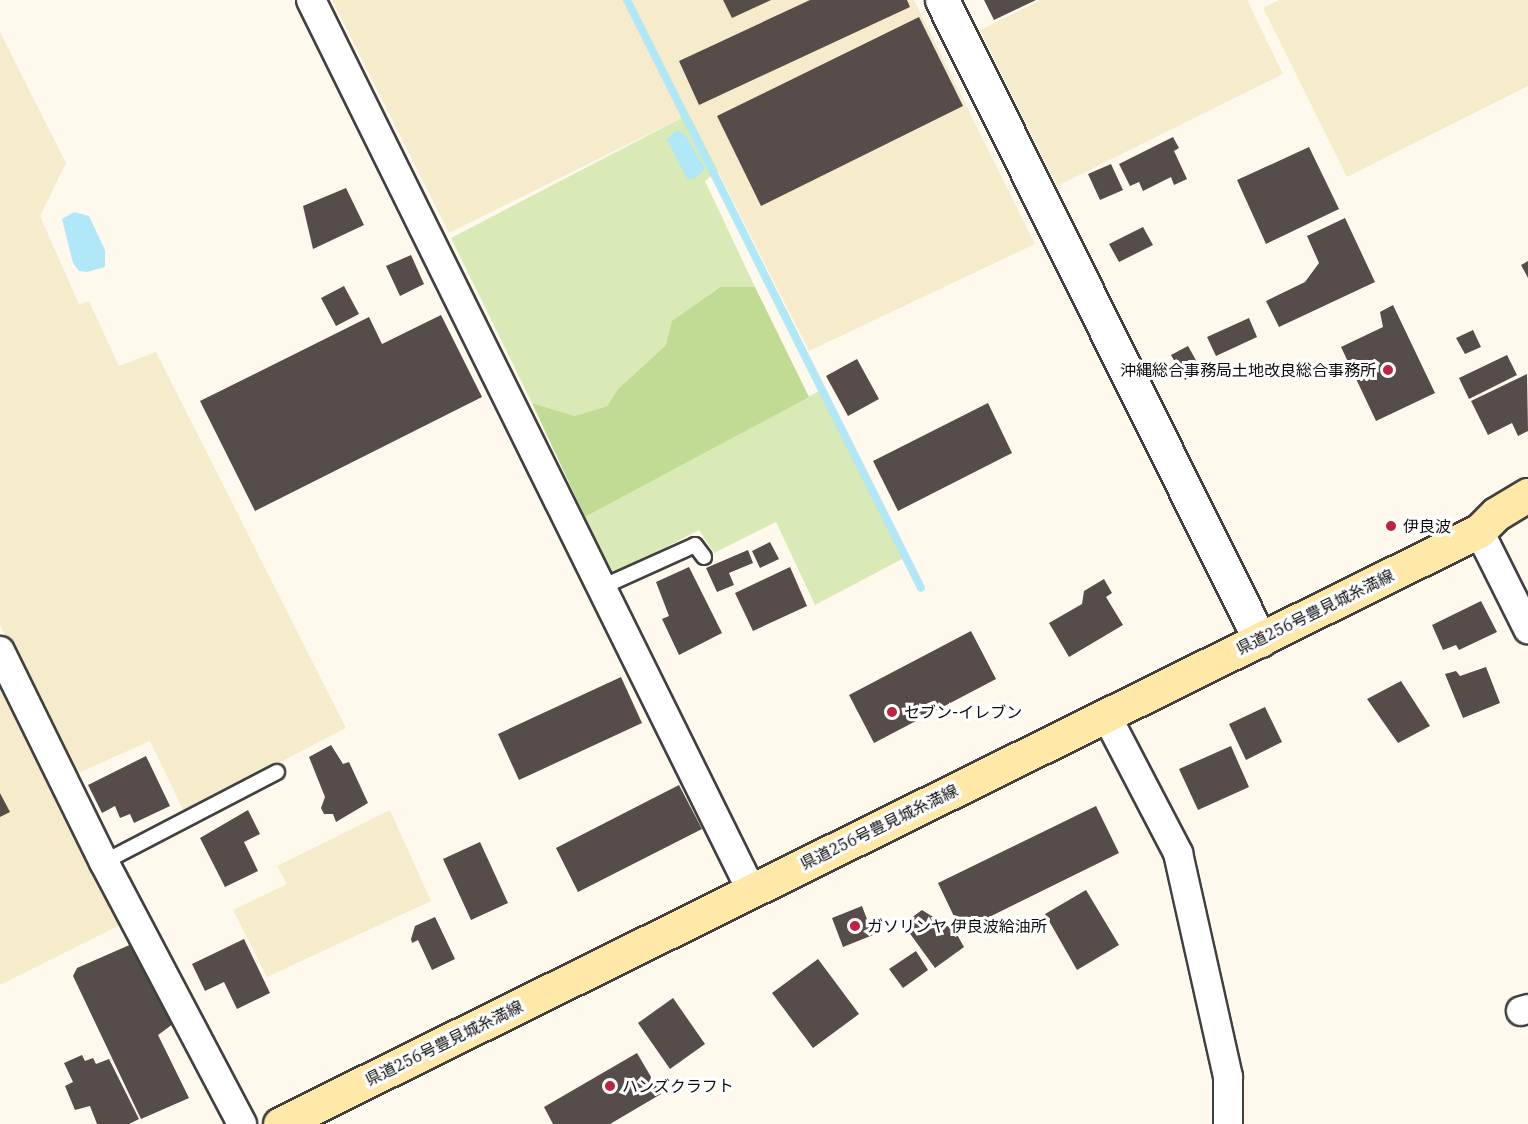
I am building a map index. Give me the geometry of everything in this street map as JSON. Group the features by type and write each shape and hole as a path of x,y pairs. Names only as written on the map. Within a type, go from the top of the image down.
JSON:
{"main road":[{"name":"県道256号豊見城糸満線","path":"280,1124 1479,531 1496,514 1528,495"},
{"name":"県道256号豊見城糸満線","path":"1479,531 1502,529 1528,518"}],"street":[{"path":"311,0 751,890"},
{"path":"942,0 1260,639"},
{"path":"1479,531 1528,629"},
{"path":"0,651 104,862 242,1124"},
{"path":"1106,715 1178,853 1228,1077 1228,1124"}],"lane":[{"path":"602,587 695,545 704,557"},
{"path":"104,862 277,772"}],"shaded area":[{"path":"332,0 914,0 1035,244 809,351 689,114 449,233"},
{"path":"1041,0 1247,0 1283,74 1057,186 980,30"},
{"path":"1279,0 1528,0 1528,86 1347,177 1263,8"},
{"path":"0,32 66,163 40,216 79,304 89,301 119,366 156,352 346,728 184,812 150,741 74,775 0,625"},
{"path":"0,688 120,925 0,985"},
{"path":"390,810 431,901 267,977 233,910 287,884 277,866"}],"green space":[{"path":"689,114 718,171 705,181 755,287 719,287 673,321 666,345 618,389 607,406 575,416 532,403 451,238"},
{"path":"720,287 755,287 809,397 585,517 532,403 575,416 607,406 618,389 666,345 672,321"},
{"path":"819,391 904,558 815,605 776,522 714,553 699,530 612,575 585,517"}],"water":[{"path":"677,130 686,136 705,169 694,179 687,179 667,139"},
{"path":"74,212 89,216 105,250 105,267 87,272 79,271 73,263 62,219"}],"building":[{"path":"723,0 771,0 732,18"},
{"path":"810,0 907,0 910,7 699,105 679,61"},
{"path":"984,0 1036,0 994,20"},
{"path":"919,17 963,106 761,206 717,116"},
{"path":"1173,137 1179,148 1174,151 1187,179 1174,185 1171,177 1143,191 1139,182 1130,186 1119,164"},
{"path":"1309,147 1339,209 1266,244 1237,180"},
{"path":"1111,164 1123,190 1100,200 1088,174"},
{"path":"346,188 364,225 313,249 303,206"},
{"path":"1345,218 1375,282 1279,327 1266,301 1305,282 1319,263 1307,236"},
{"path":"1143,227 1153,245 1119,262 1109,244"},
{"path":"411,255 424,284 400,296 386,266"},
{"path":"1528,261 1528,278 1521,265"},
{"path":"344,286 359,314 336,326 321,298"},
{"name":"沖縄総合事務局土地改良総合事務所","path":"1393,305 1435,393 1376,421 1341,347 1383,327 1380,312"},
{"path":"441,315 482,397 255,511 200,401 369,317 382,344"},
{"path":"1249,318 1257,337 1216,356 1207,337"},
{"path":"1473,330 1481,347 1465,354 1456,338"},
{"path":"1188,346 1202,371 1185,380 1171,355"},
{"path":"1507,355 1517,375 1469,399 1459,378"},
{"path":"857,359 879,399 848,416 826,376"},
{"path":"1527,374 1528,431 1518,436 1512,423 1488,435 1471,401"},
{"path":"988,403 1012,453 898,511 873,461"},
{"path":"770,542 779,559 760,568 752,551"},
{"path":"748,550 753,563 729,573 734,585 717,592 706,568"},
{"path":"689,567 722,633 679,655 662,619 669,616 656,582"},
{"path":"790,567 807,606 753,631 735,593"},
{"path":"1104,579 1112,593 1106,597 1123,625 1069,657 1049,623 1082,604 1084,591"},
{"path":"1481,601 1497,632 1459,650 1456,645 1443,650 1432,625"},
{"path":"971,631 996,679 874,743 849,695"},
{"path":"1486,667 1500,703 1463,718 1445,674 1456,671 1460,676"},
{"path":"621,677 642,723 519,780 498,734"},
{"path":"1401,681 1430,726 1398,743 1367,699"},
{"path":"1265,707 1282,742 1246,760 1229,724"},
{"path":"331,745 343,764 349,762 368,803 336,822 333,814 324,814 321,808 325,797 309,757"},
{"path":"1231,746 1249,787 1198,810 1179,769"},
{"path":"146,756 170,806 134,823 130,814 120,818 115,806 102,813 88,785"},
{"path":"679,785 702,829 578,892 556,848"},
{"path":"0,793 10,812 0,817"},
{"path":"1096,806 1119,853 961,931 938,883"},
{"path":"248,810 260,834 244,842 258,871 225,887 200,838"},
{"path":"480,842 508,903 471,920 443,859"},
{"path":"1086,890 1119,945 1077,970 1045,914"},
{"path":"862,906 873,935 843,947 832,918"},
{"path":"922,910 955,931 964,947 935,968 903,924"},
{"path":"435,917 455,959 432,970 418,940 412,943 411,939 415,926"},
{"path":"244,939 270,993 237,1009 224,982 205,991 192,964"},
{"path":"134,943 173,1024 158,1035 189,1098 141,1119 73,976 77,968"},
{"path":"916,951 928,970 903,988 889,969"},
{"path":"818,959 859,1014 813,1048 772,993"},
{"path":"673,998 705,1044 670,1069 638,1023"},
{"path":"637,1053 661,1094 610,1124 553,1124 544,1107"},
{"path":"82,1055 85,1061 93,1058 96,1064 109,1059 139,1119 129,1124 97,1124 90,1106 75,1110 65,1086 73,1082 64,1063"}],"waterway":[{"path":"627,0 921,588"}],"place":[{"name":"沖縄総合事務局土地改良総合事務所","path":"1388,370"},
{"name":"伊良波","path":"1391,526"},
{"name":"セブン-イレブン","path":"892,712"},
{"name":"ガソリンヤ 伊良波給油所","path":"855,926"},
{"name":"ハンズクラフト","path":"610,1086"}]}
